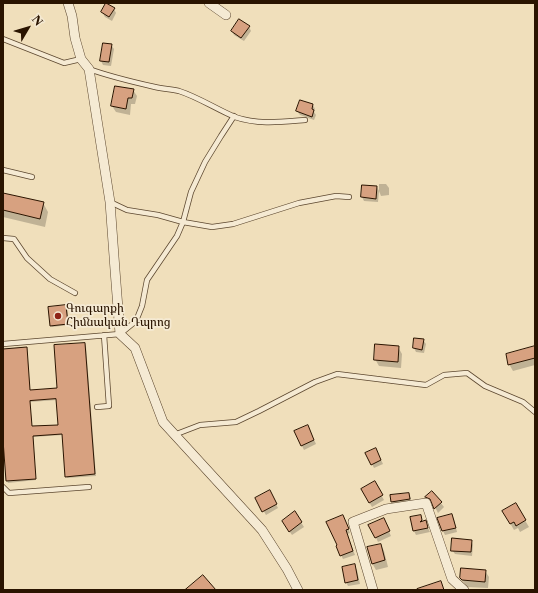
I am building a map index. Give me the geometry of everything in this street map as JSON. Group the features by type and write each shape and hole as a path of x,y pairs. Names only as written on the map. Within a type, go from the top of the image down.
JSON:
{"street":[{"path":"68,3 81,59 89,69 110,202 120,334 135,348 163,422 262,530 298,590"},
{"path":"209,3 226,15"},
{"path":"373,590 353,522 386,509 426,503 452,579 464,590"}],"lane":[{"path":"3,39 64,64 81,59"},
{"path":"89,69 108,76 180,91 234,116 251,122 274,123 305,120"},
{"path":"3,344 120,334 136,321 142,306 147,280 177,236 183,222 191,192 202,168 234,116"},
{"path":"3,170 32,177"},
{"path":"110,202 127,210 212,227 233,224 299,203 336,196 349,197"},
{"path":"3,238 14,239 27,258 50,279 75,293"},
{"path":"97,407 109,406 104,336"},
{"path":"174,435 200,425 236,422 315,382 337,374 426,385 444,375 467,373 485,386 523,402 535,412"},
{"path":"3,487 9,493 90,487"}],"building":[{"path":"106,3 115,8 109,17 101,12"},
{"path":"239,19 250,26 241,38 231,31"},
{"path":"103,43 112,44 109,62 100,61"},
{"path":"115,86 134,89 132,98 128,98 126,109 111,106"},
{"path":"300,100 313,104 312,109 314,110 312,117 296,111"},
{"path":"362,185 377,186 376,199 361,197"},
{"path":"3,193 44,202 40,219 3,210"},
{"path":"66,305 68,324 50,326 48,307"},
{"path":"414,338 424,339 422,350 413,348"},
{"path":"85,343 95,474 65,477 62,434 33,436 36,479 6,481 3,440 3,349 27,347 30,390 57,388 54,345","holes":["56,399 58,425 32,426 30,401"]},
{"path":"375,344 399,346 398,362 374,360"},
{"path":"535,346 535,358 508,365 506,354"},
{"path":"308,425 314,440 301,446 294,431"},
{"path":"376,448 381,460 371,465 365,453"},
{"path":"375,481 383,495 369,503 361,489"},
{"path":"270,490 277,504 262,512 255,498"},
{"path":"432,491 442,502 434,509 430,499 425,497"},
{"path":"409,493 410,499 391,502 390,495"},
{"path":"516,503 526,520 516,526 514,522 510,524 502,511"},
{"path":"295,511 302,522 289,532 282,521"},
{"path":"452,514 456,528 442,531 437,518"},
{"path":"343,515 349,529 346,530 353,551 340,556 336,546 337,545 326,522"},
{"path":"421,515 422,520 420,522 426,520 428,528 413,531 410,517"},
{"path":"384,518 390,531 375,538 368,525"},
{"path":"452,538 472,540 471,552 451,551"},
{"path":"381,544 385,560 372,564 367,547"},
{"path":"355,564 358,580 345,583 342,567"},
{"path":"461,568 486,570 485,582 462,580 460,578"},
{"path":"203,575 216,590 185,590"},
{"path":"441,581 444,590 417,590 417,589"}],"place":[{"name":"Գուգարքի Հիմնական Դպրոց","path":"58,316"}]}
